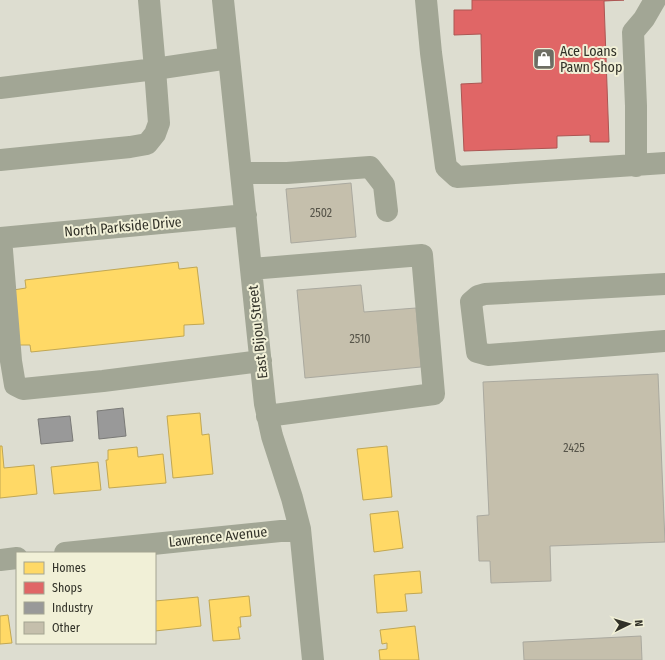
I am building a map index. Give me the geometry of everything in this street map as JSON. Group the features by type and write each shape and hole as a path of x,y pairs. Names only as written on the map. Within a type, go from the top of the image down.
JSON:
{"street":[{"path":"0,160 147,144 155,134 159,123 148,0"},
{"name":"East Bijou Street","path":"224,0 267,416 300,529 313,660"},
{"path":"426,0 431,54 446,167 457,177 665,163"},
{"path":"636,166 636,106 633,32 644,19 655,0"},
{"path":"0,88 155,69 229,58"},
{"path":"241,173 287,173 370,167 384,185 387,211"},
{"name":"North Parkside Drive","path":"0,238 246,215"},
{"path":"0,238 11,361 15,385 23,389 103,381 261,361"},
{"path":"251,269 422,255 434,394 267,416"},
{"path":"665,284 484,294 478,296 471,302 477,352 488,355 665,341"},
{"name":"Lawrence Avenue","path":"75,552 300,529"},
{"path":"0,560 16,558"}],"building: Homes":[{"path":"178,262 179,269 197,267 204,324 184,325 184,336 31,352 30,345 13,345 7,291 26,288 25,280"},
{"path":"200,413 202,435 209,434 213,474 173,478 167,416"},
{"path":"0,446 2,446 4,468 34,465 37,494 0,498"},
{"path":"387,446 392,497 363,500 357,449"},
{"path":"137,447 138,457 163,454 166,483 109,488 106,460 108,460 108,450"},
{"path":"98,462 101,490 54,494 51,467"},
{"path":"398,511 403,548 374,552 370,514"},
{"path":"420,571 422,593 405,594 407,611 377,613 374,575"},
{"path":"249,596 251,616 240,617 241,627 238,627 240,639 213,641 209,600"},
{"path":"198,597 201,626 156,631 156,601"},
{"path":"8,615 12,643 0,644 0,616"},
{"path":"415,626 419,660 380,660 379,650 387,649 387,643 382,644 380,630"}],"building: Shops":[{"name":"Ace Loans Pawn Shop","path":"472,0 624,0 604,1 609,142 590,142 590,135 557,136 557,148 464,151 461,84 482,83 481,34 454,35 454,10 472,10"}],"building: Industry":[{"path":"123,408 126,436 99,439 97,411"},
{"path":"70,416 73,441 41,444 38,419"}],"building: Other":[{"path":"351,183 356,237 291,243 286,189"},
{"path":"361,285 364,312 416,308 421,367 305,378 297,290"},
{"path":"658,374 665,542 550,546 551,581 491,583 490,561 479,561 477,516 489,515 483,382"},
{"path":"641,636 642,660 524,660 523,642"}],"place":[{"name":"Ace Loans Pawn Shop","path":"544,59"}]}
